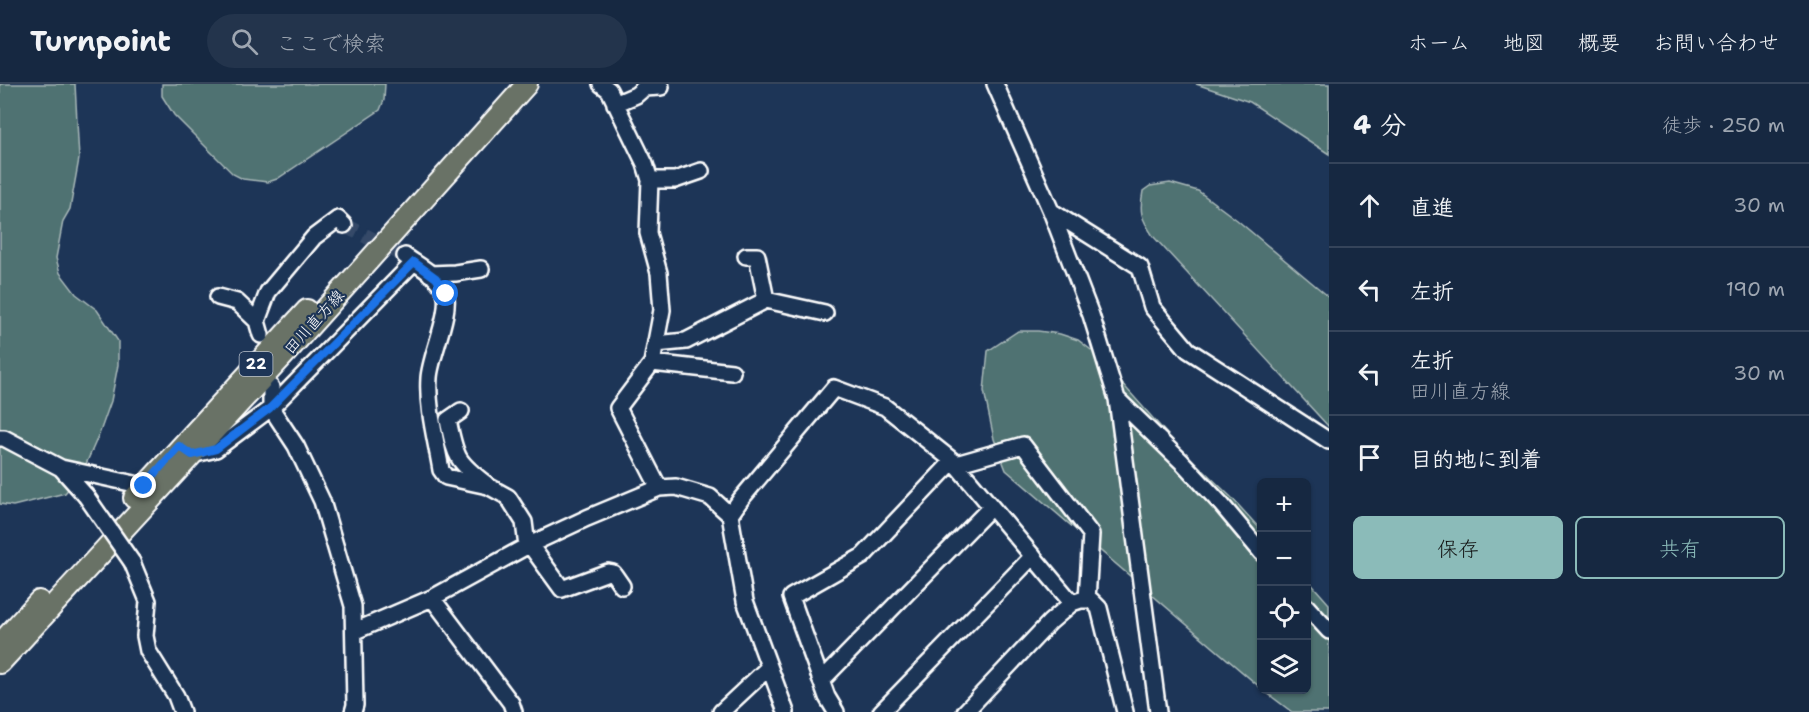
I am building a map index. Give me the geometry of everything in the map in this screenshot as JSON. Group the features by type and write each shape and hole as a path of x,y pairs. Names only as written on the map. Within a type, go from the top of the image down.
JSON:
{"main road":[{"name":"田川直方線","path":"0,663 289,329 512,84"},
{"name":"田川直方線","path":"0,644 144,486 285,354 527,84"}],"street":[{"path":"601,84 609,90 645,164 650,180 648,233 660,273 662,310 652,363 618,408 658,488"},
{"path":"995,84 1051,211 1091,315 1117,399 1158,712"},
{"path":"615,104 636,95 644,88 661,87"},
{"path":"650,180 675,180 701,171"},
{"path":"1051,211 1140,267 1152,307 1188,350 1329,441"},
{"path":"218,297 237,302 259,328 268,292 314,237 338,219 344,225"},
{"path":"746,256 757,256 766,300"},
{"path":"185,450 216,449 270,408 409,259 436,278 446,294 445,311 429,377 430,401 441,470 446,477 488,486"},
{"path":"430,274 481,269"},
{"path":"656,344 686,340 766,300 825,313"},
{"path":"652,363 732,372"},
{"path":"271,387 270,408 297,446 322,501 353,606 355,631 355,705 353,712"},
{"path":"730,515 834,388 885,407 954,462 1033,556 1080,601"},
{"path":"1117,399 1182,462 1257,547"},
{"path":"461,411 448,420 455,454 465,468 488,486 508,497 524,522 529,545 562,589 608,572 613,573 622,586"},
{"path":"0,438 61,468 144,486"},
{"path":"836,712 827,697 791,597 863,556 954,462 1023,445 1091,534 1080,601"},
{"path":"61,468 86,496 132,562 148,601 145,636 148,651 176,696 182,712"},
{"path":"355,631 432,598 529,545 658,488 676,487 710,497 730,515 745,601 786,712"},
{"path":"821,681 991,507"},
{"path":"881,712 1033,556"},
{"path":"432,598 511,703 514,712"},
{"path":"965,712 1050,622 1080,601 1091,600 1099,608 1125,712"},
{"path":"1311,611 1329,631"},
{"path":"721,712 768,668"}],"green space":[{"path":"0,84 75,84 79,159 70,209 63,221 56,258 60,273 76,294 97,310 118,341 118,365 111,401 82,473 65,493 13,506 0,504"},
{"path":"162,84 385,84 384,100 380,110 277,179 268,182 243,179 233,174 174,115 162,96"},
{"path":"1196,84 1329,84 1329,154 1250,102"},
{"path":"1170,183 1198,191 1237,220 1329,297 1329,427 1153,236 1142,215 1143,191 1150,186"},
{"path":"1018,331 1060,334 1078,340 1095,353 1175,443 1257,526 1257,685 1006,470 994,439 984,391 988,351"},
{"path":"1311,584 1329,604 1329,712 1292,712 1268,694 1311,694"}],"tunnel":[{"path":"344,225 405,256"}],"route":[{"path":"144,486 179,446 192,455 216,449 270,408 414,262 436,278 446,294"}]}
